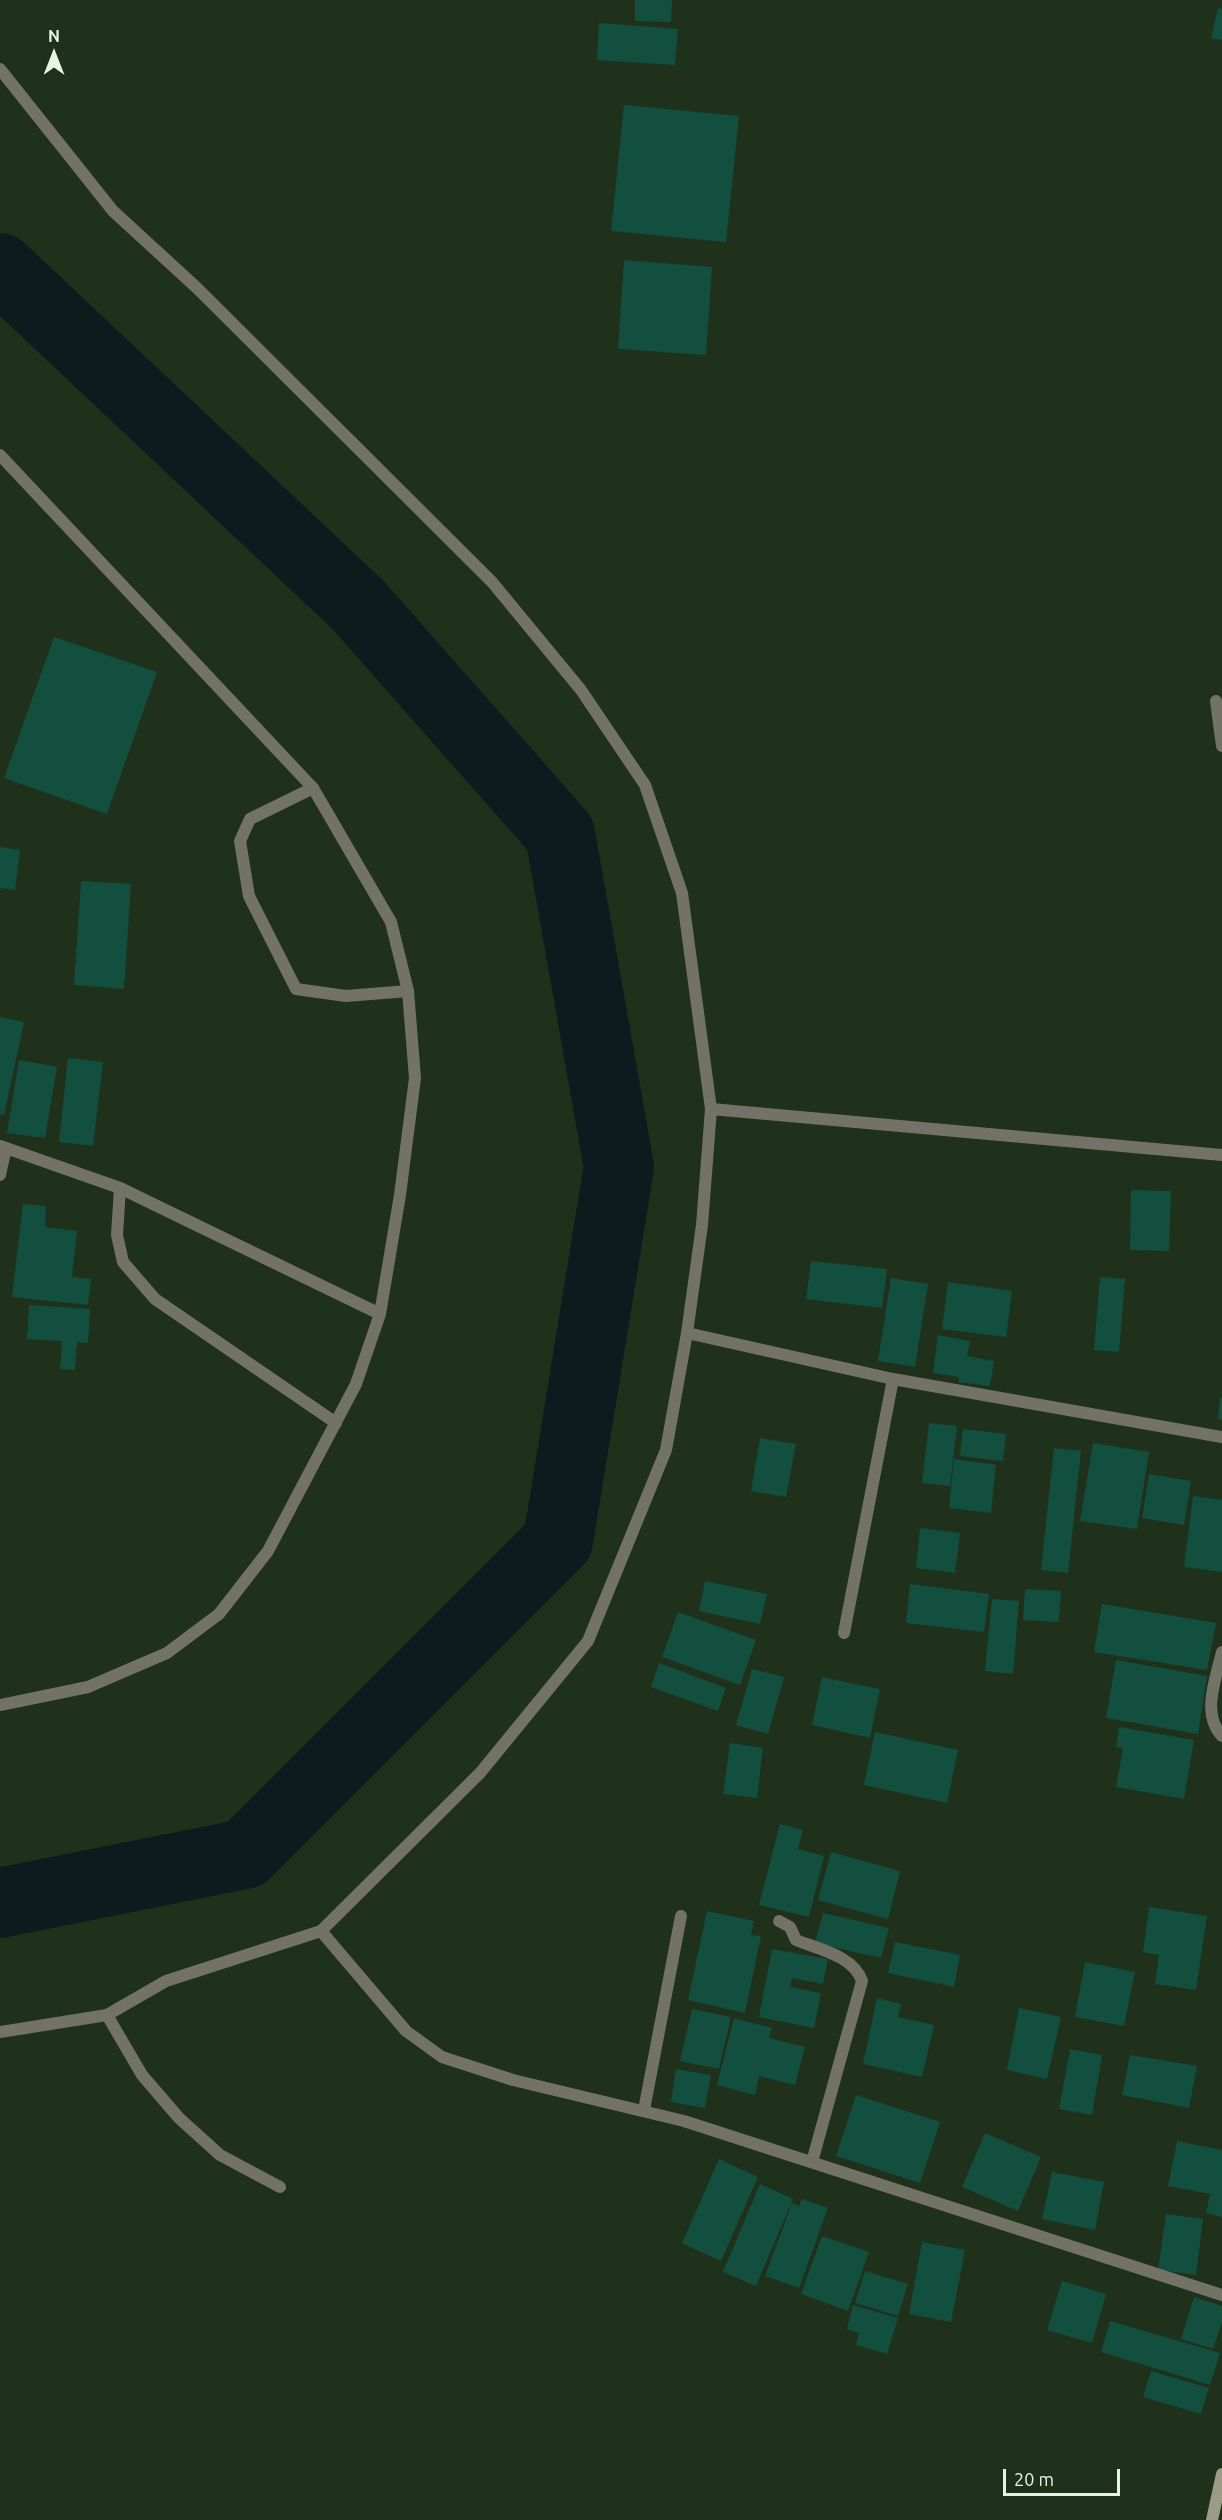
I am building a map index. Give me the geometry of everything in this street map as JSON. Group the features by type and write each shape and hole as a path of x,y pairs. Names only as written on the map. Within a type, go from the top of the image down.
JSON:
{"street":[{"path":"0,69 113,211 197,288 492,582 581,690 645,785 682,893 711,1109 702,1225 687,1334 666,1450 588,1641 480,1773 321,1931 165,1981 107,2015 0,2032"},
{"path":"0,455 313,788 391,922 408,991 415,1078 400,1195 380,1314 356,1384 268,1551 219,1614 167,1653 88,1687 0,1705"},
{"path":"1216,701 1222,746"},
{"path":"313,788 250,819 240,841 249,896 296,989 346,996 408,991"},
{"path":"711,1109 1222,1155"},
{"path":"0,1175 3,1147 120,1188 380,1314"},
{"path":"120,1188 117,1235 123,1262 155,1299 336,1423"},
{"path":"687,1334 893,1379 1222,1437"},
{"path":"844,1633 893,1379"},
{"path":"1222,1652 1210,1701 1213,1727 1222,1736"},
{"path":"644,2110 681,1917"},
{"path":"779,1921 790,1927 795,1940 846,1960 859,1970 862,1981 812,2162"},
{"path":"321,1931 406,2031 442,2057 513,2080 684,2121 1222,2295"},
{"path":"107,2015 142,2075 179,2118 220,2155 280,2187"},
{"path":"1212,2520 1222,2474"}],"building":[{"path":"635,0 672,0 671,22 635,21"},
{"path":"1218,8 1222,9 1222,40 1211,38"},
{"path":"599,23 678,29 675,65 597,60"},
{"path":"624,105 739,116 726,242 611,231"},
{"path":"624,260 712,267 706,355 618,349"},
{"path":"54,637 157,672 107,814 4,778"},
{"path":"0,847 20,850 15,890 0,888"},
{"path":"81,881 131,884 124,989 74,985"},
{"path":"0,1017 24,1022 4,1115 0,1114"},
{"path":"68,1058 103,1062 93,1146 59,1142"},
{"path":"19,1060 57,1067 45,1138 7,1133"},
{"path":"1131,1190 1171,1191 1169,1251 1130,1250"},
{"path":"23,1204 46,1206 45,1227 77,1231 72,1277 91,1279 88,1305 12,1297"},
{"path":"811,1261 887,1269 882,1308 806,1299"},
{"path":"1100,1277 1125,1279 1119,1352 1094,1350"},
{"path":"891,1278 928,1284 915,1367 878,1361"},
{"path":"948,1282 1012,1291 1006,1337 942,1329"},
{"path":"29,1305 90,1309 88,1343 77,1342 75,1370 60,1369 62,1341 27,1339"},
{"path":"938,1335 970,1341 967,1356 994,1361 990,1386 958,1382 959,1377 933,1373"},
{"path":"1220,1398 1222,1398 1222,1420 1218,1419"},
{"path":"929,1423 957,1426 950,1486 922,1483"},
{"path":"963,1429 1006,1434 1003,1461 960,1456"},
{"path":"760,1438 796,1444 786,1497 751,1491"},
{"path":"1093,1443 1149,1452 1137,1529 1080,1521"},
{"path":"1054,1448 1081,1451 1068,1573 1041,1570"},
{"path":"954,1459 996,1465 991,1513 949,1508"},
{"path":"1149,1474 1191,1481 1184,1525 1142,1518"},
{"path":"1193,1496 1222,1500 1222,1572 1184,1567"},
{"path":"920,1528 960,1533 955,1573 916,1568"},
{"path":"705,1581 767,1594 760,1624 699,1611"},
{"path":"910,1584 989,1594 984,1632 906,1623"},
{"path":"1025,1589 1061,1591 1059,1622 1023,1620"},
{"path":"992,1599 1019,1601 1013,1674 985,1671"},
{"path":"1102,1604 1216,1623 1207,1670 1094,1652"},
{"path":"678,1612 756,1640 740,1685 662,1657"},
{"path":"1116,1660 1207,1676 1198,1734 1106,1718"},
{"path":"659,1663 726,1688 718,1711 651,1687"},
{"path":"752,1669 784,1677 768,1734 736,1725"},
{"path":"822,1677 880,1689 870,1738 812,1725"},
{"path":"1119,1727 1194,1740 1184,1799 1116,1787 1123,1748 1116,1747"},
{"path":"875,1732 958,1750 947,1803 864,1785"},
{"path":"730,1743 763,1748 757,1798 723,1794"},
{"path":"780,1824 803,1830 798,1849 824,1856 809,1917 759,1905"},
{"path":"831,1852 900,1871 888,1919 818,1900"},
{"path":"1149,1907 1207,1916 1196,1990 1155,1984 1159,1955 1143,1952"},
{"path":"707,1911 754,1921 751,1935 761,1936 745,2013 688,2000"},
{"path":"823,1913 889,1928 881,1958 815,1943"},
{"path":"895,1942 960,1955 954,1987 888,1973"},
{"path":"772,1949 828,1959 823,1984 792,1978 790,1987 821,1993 814,2028 759,2017"},
{"path":"1085,1962 1135,1972 1124,2026 1075,2017"},
{"path":"877,1998 901,2004 898,2017 934,2025 922,2077 863,2064"},
{"path":"1019,2008 1061,2017 1047,2079 1007,2070"},
{"path":"692,2009 731,2017 719,2069 680,2061"},
{"path":"734,2018 772,2028 769,2038 805,2047 795,2085 759,2076 755,2095 717,2085"},
{"path":"1070,2049 1102,2055 1092,2115 1059,2109"},
{"path":"1130,2055 1197,2066 1189,2108 1122,2095"},
{"path":"676,2069 711,2075 705,2108 671,2102"},
{"path":"856,2095 940,2122 920,2183 836,2156"},
{"path":"985,2133 1041,2157 1018,2211 962,2187"},
{"path":"1177,2141 1222,2150 1222,2217 1206,2213 1210,2194 1168,2186"},
{"path":"719,2159 758,2177 721,2261 682,2243"},
{"path":"1052,2172 1104,2182 1095,2230 1042,2219"},
{"path":"760,2184 793,2199 756,2286 723,2272"},
{"path":"802,2199 828,2208 799,2288 765,2276 792,2203 799,2206"},
{"path":"1166,2214 1203,2219 1196,2275 1158,2270"},
{"path":"822,2236 869,2252 848,2311 801,2294"},
{"path":"922,2242 965,2250 951,2322 909,2314"},
{"path":"865,2271 908,2284 898,2316 855,2303"},
{"path":"1062,2281 1106,2294 1092,2343 1047,2330"},
{"path":"1194,2297 1222,2306 1222,2322 1213,2349 1181,2339"},
{"path":"853,2305 898,2318 887,2354 856,2345 859,2333 847,2329"},
{"path":"1110,2321 1220,2353 1210,2385 1101,2352"},
{"path":"1151,2371 1209,2388 1201,2414 1143,2397"}],"waterway":[{"path":"0,268 358,605 560,834 619,1167 558,1541 245,1854 0,1903"}]}
